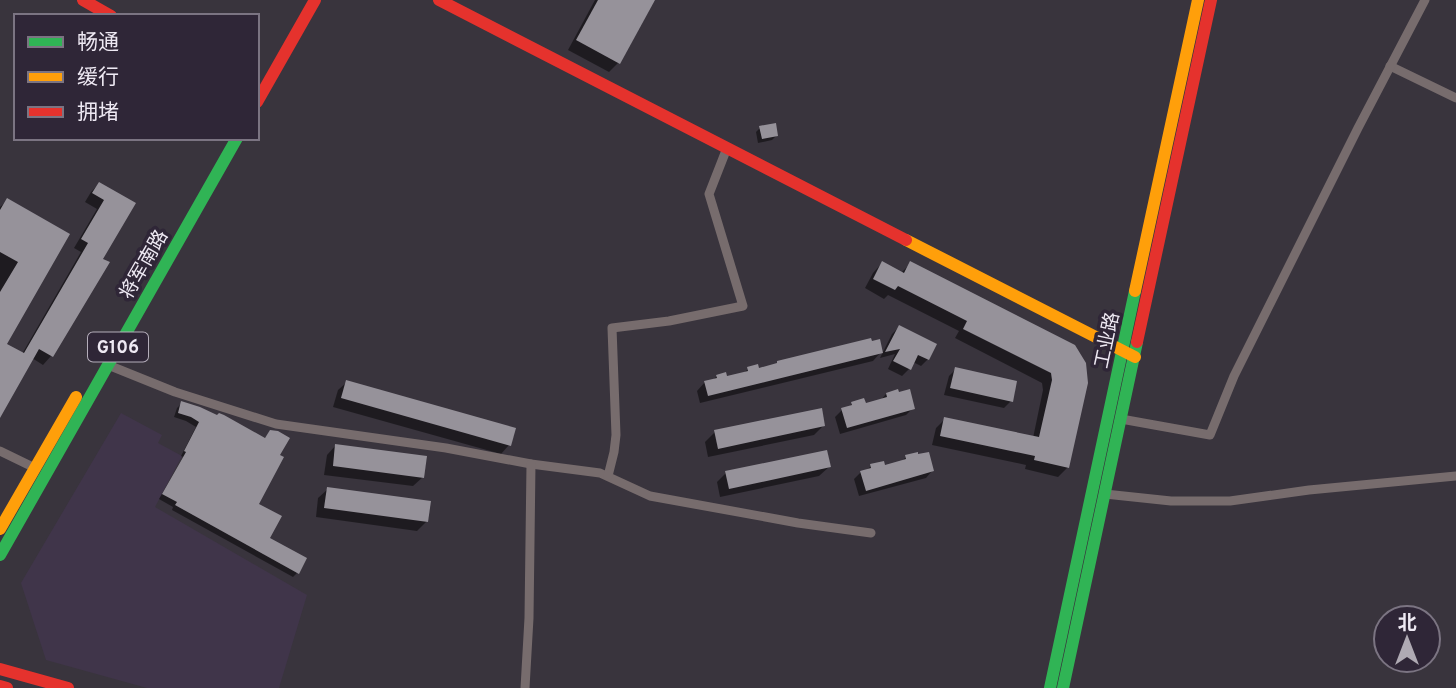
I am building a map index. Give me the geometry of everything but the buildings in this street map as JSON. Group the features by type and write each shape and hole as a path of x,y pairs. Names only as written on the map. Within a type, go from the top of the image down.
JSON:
{"main road":[{"path":"83,0 108,14"},
{"path":"259,75 302,0"},
{"path":"259,98 315,0"},
{"path":"439,0 1129,354"},
{"name":"工业路","path":"1063,688 1121,419 1129,354 1198,0"},
{"name":"工业路","path":"1050,688 1211,0"},
{"name":"将军南路","path":"0,529 222,140"},
{"name":"将军南路","path":"0,555 236,140"},
{"path":"0,669 68,688"},
{"path":"0,686 6,688"}],"street":[{"path":"1121,419 1210,435 1234,376 1425,0"},
{"path":"1391,66 1456,98"},
{"path":"608,477 616,435 612,328 669,321 743,306 709,194 727,148"},
{"path":"108,365 174,392 276,424 600,473 650,496 798,523 871,533"},
{"path":"0,451 35,468"},
{"path":"525,688 529,618 531,464"},
{"path":"1105,495 1160,501 1230,501 1309,489 1456,475"}],"shaded area":[{"path":"121,413 162,435 158,443 182,456 155,507 307,595 279,688 147,688 46,660 21,583"}],"traffic: fast":[{"path":"0,555 236,140"},
{"path":"1050,688 1135,291"},
{"path":"1063,688 1137,342"}],"traffic: slow":[{"path":"1135,291 1198,0"},
{"path":"906,240 1135,357"},
{"path":"0,529 76,397"}],"traffic: jam":[{"path":"83,0 108,14"},
{"path":"259,98 315,0"},
{"path":"439,0 906,240"},
{"path":"1137,342 1211,0"},
{"path":"0,669 68,688"},
{"path":"0,686 7,688"}]}
